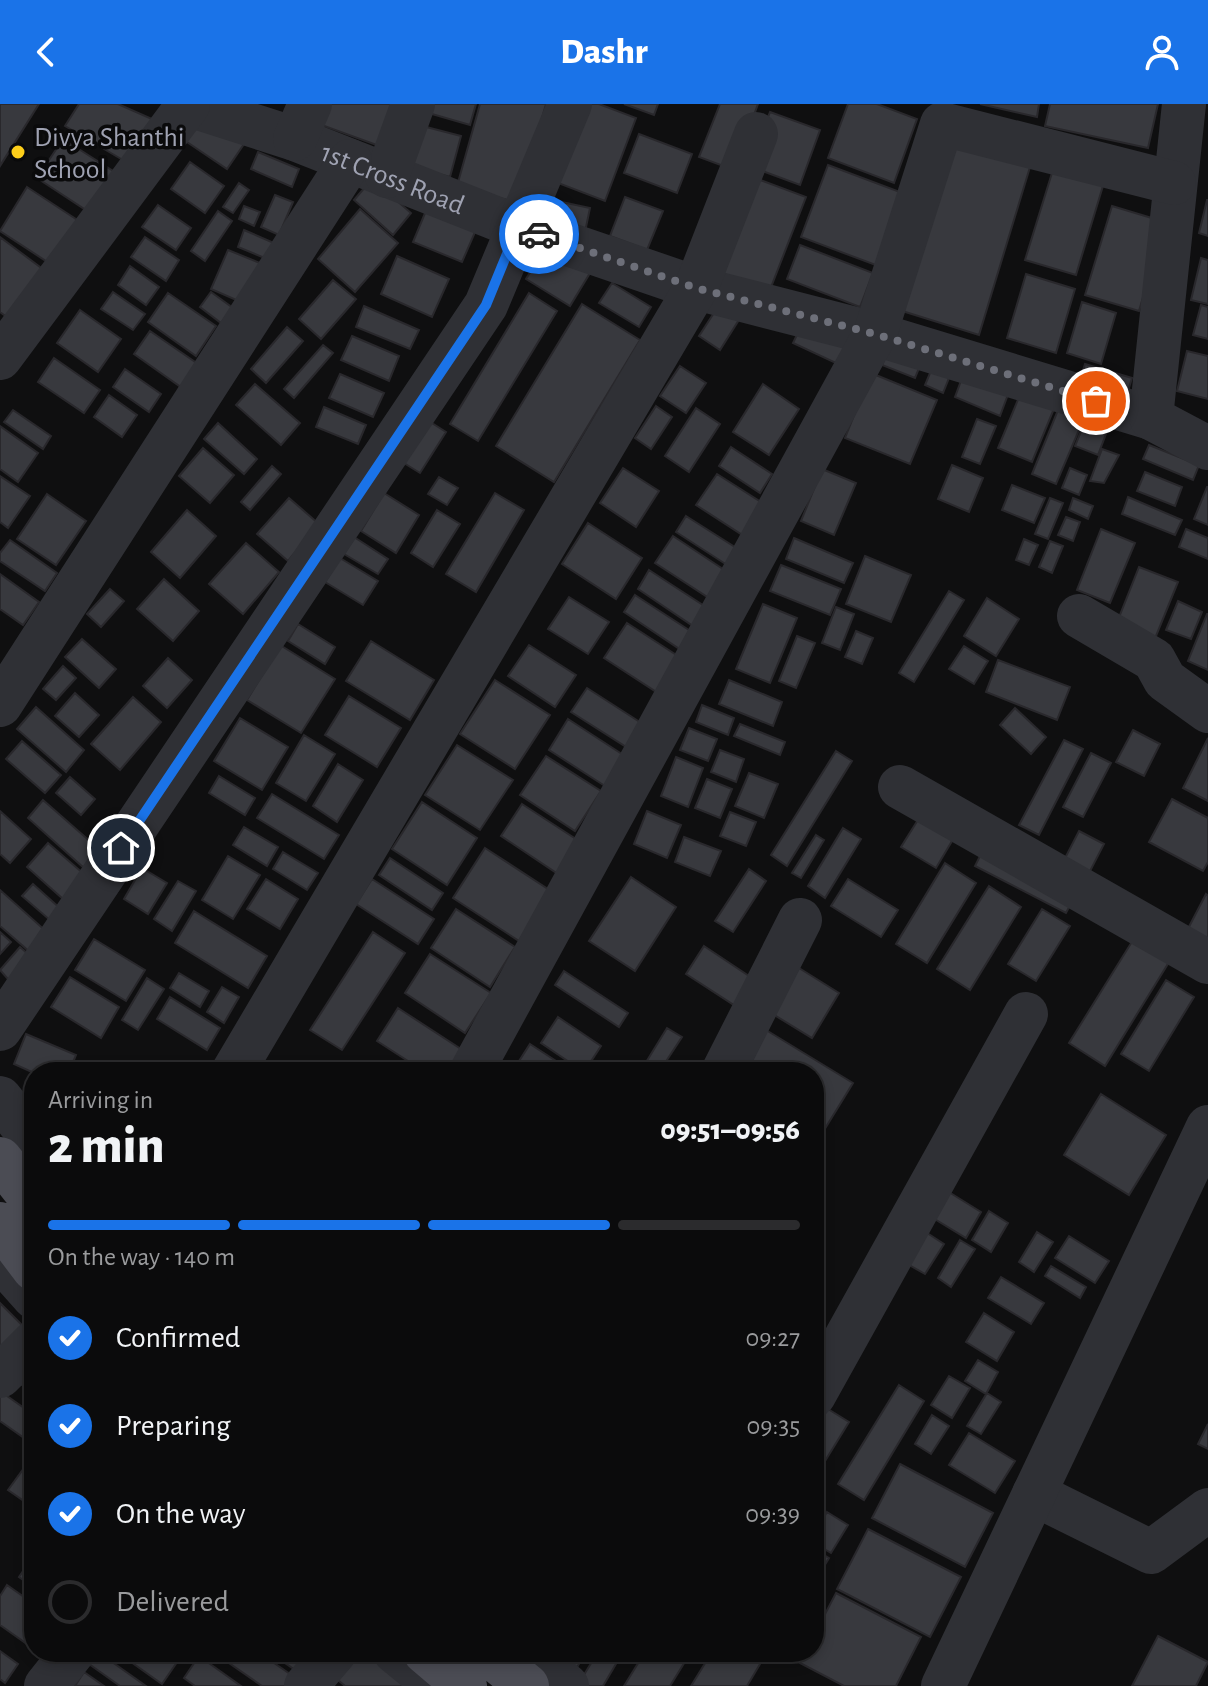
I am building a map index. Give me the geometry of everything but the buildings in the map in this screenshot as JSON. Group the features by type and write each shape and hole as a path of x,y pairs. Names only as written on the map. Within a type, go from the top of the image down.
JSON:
{"main road":[{"path":"0,1159 24,1189"},
{"path":"0,1224 24,1256"},
{"path":"437,1662 465,1686"},
{"path":"498,1662 527,1686"}],"street":[{"path":"0,358 187,104"},
{"name":"1st Cross Road","path":"187,104 303,122 368,169 518,227 696,288 875,334 1151,418 1208,448"},
{"path":"0,705 413,104"},
{"path":"0,1029 486,305 570,104"},
{"path":"1151,418 1184,104"},
{"path":"476,1062 875,334 942,124 1174,183"},
{"path":"239,1062 696,288 756,134"},
{"path":"1079,616 1154,660 1165,680 1208,711"},
{"path":"900,787 1208,962"},
{"path":"728,1062 800,920"},
{"path":"824,1377 1026,1014"},
{"path":"0,1098 24,1128"},
{"path":"943,1686 1208,1127"},
{"path":"0,1259 24,1286"},
{"path":"0,1376 24,1352"},
{"path":"1034,1494 1151,1552 1208,1510"},
{"path":"46,1686 65,1662"},
{"path":"306,1686 326,1662"},
{"path":"407,1662 437,1686"},
{"path":"539,1662 567,1686"}],"way so far":[{"path":"539,234 696,288 875,334 1096,401"}],"place":[{"name":"Divya Shanthi School","path":"18,152"}],"route":[{"path":"121,848 486,305 503,270 518,227 539,234"}]}
